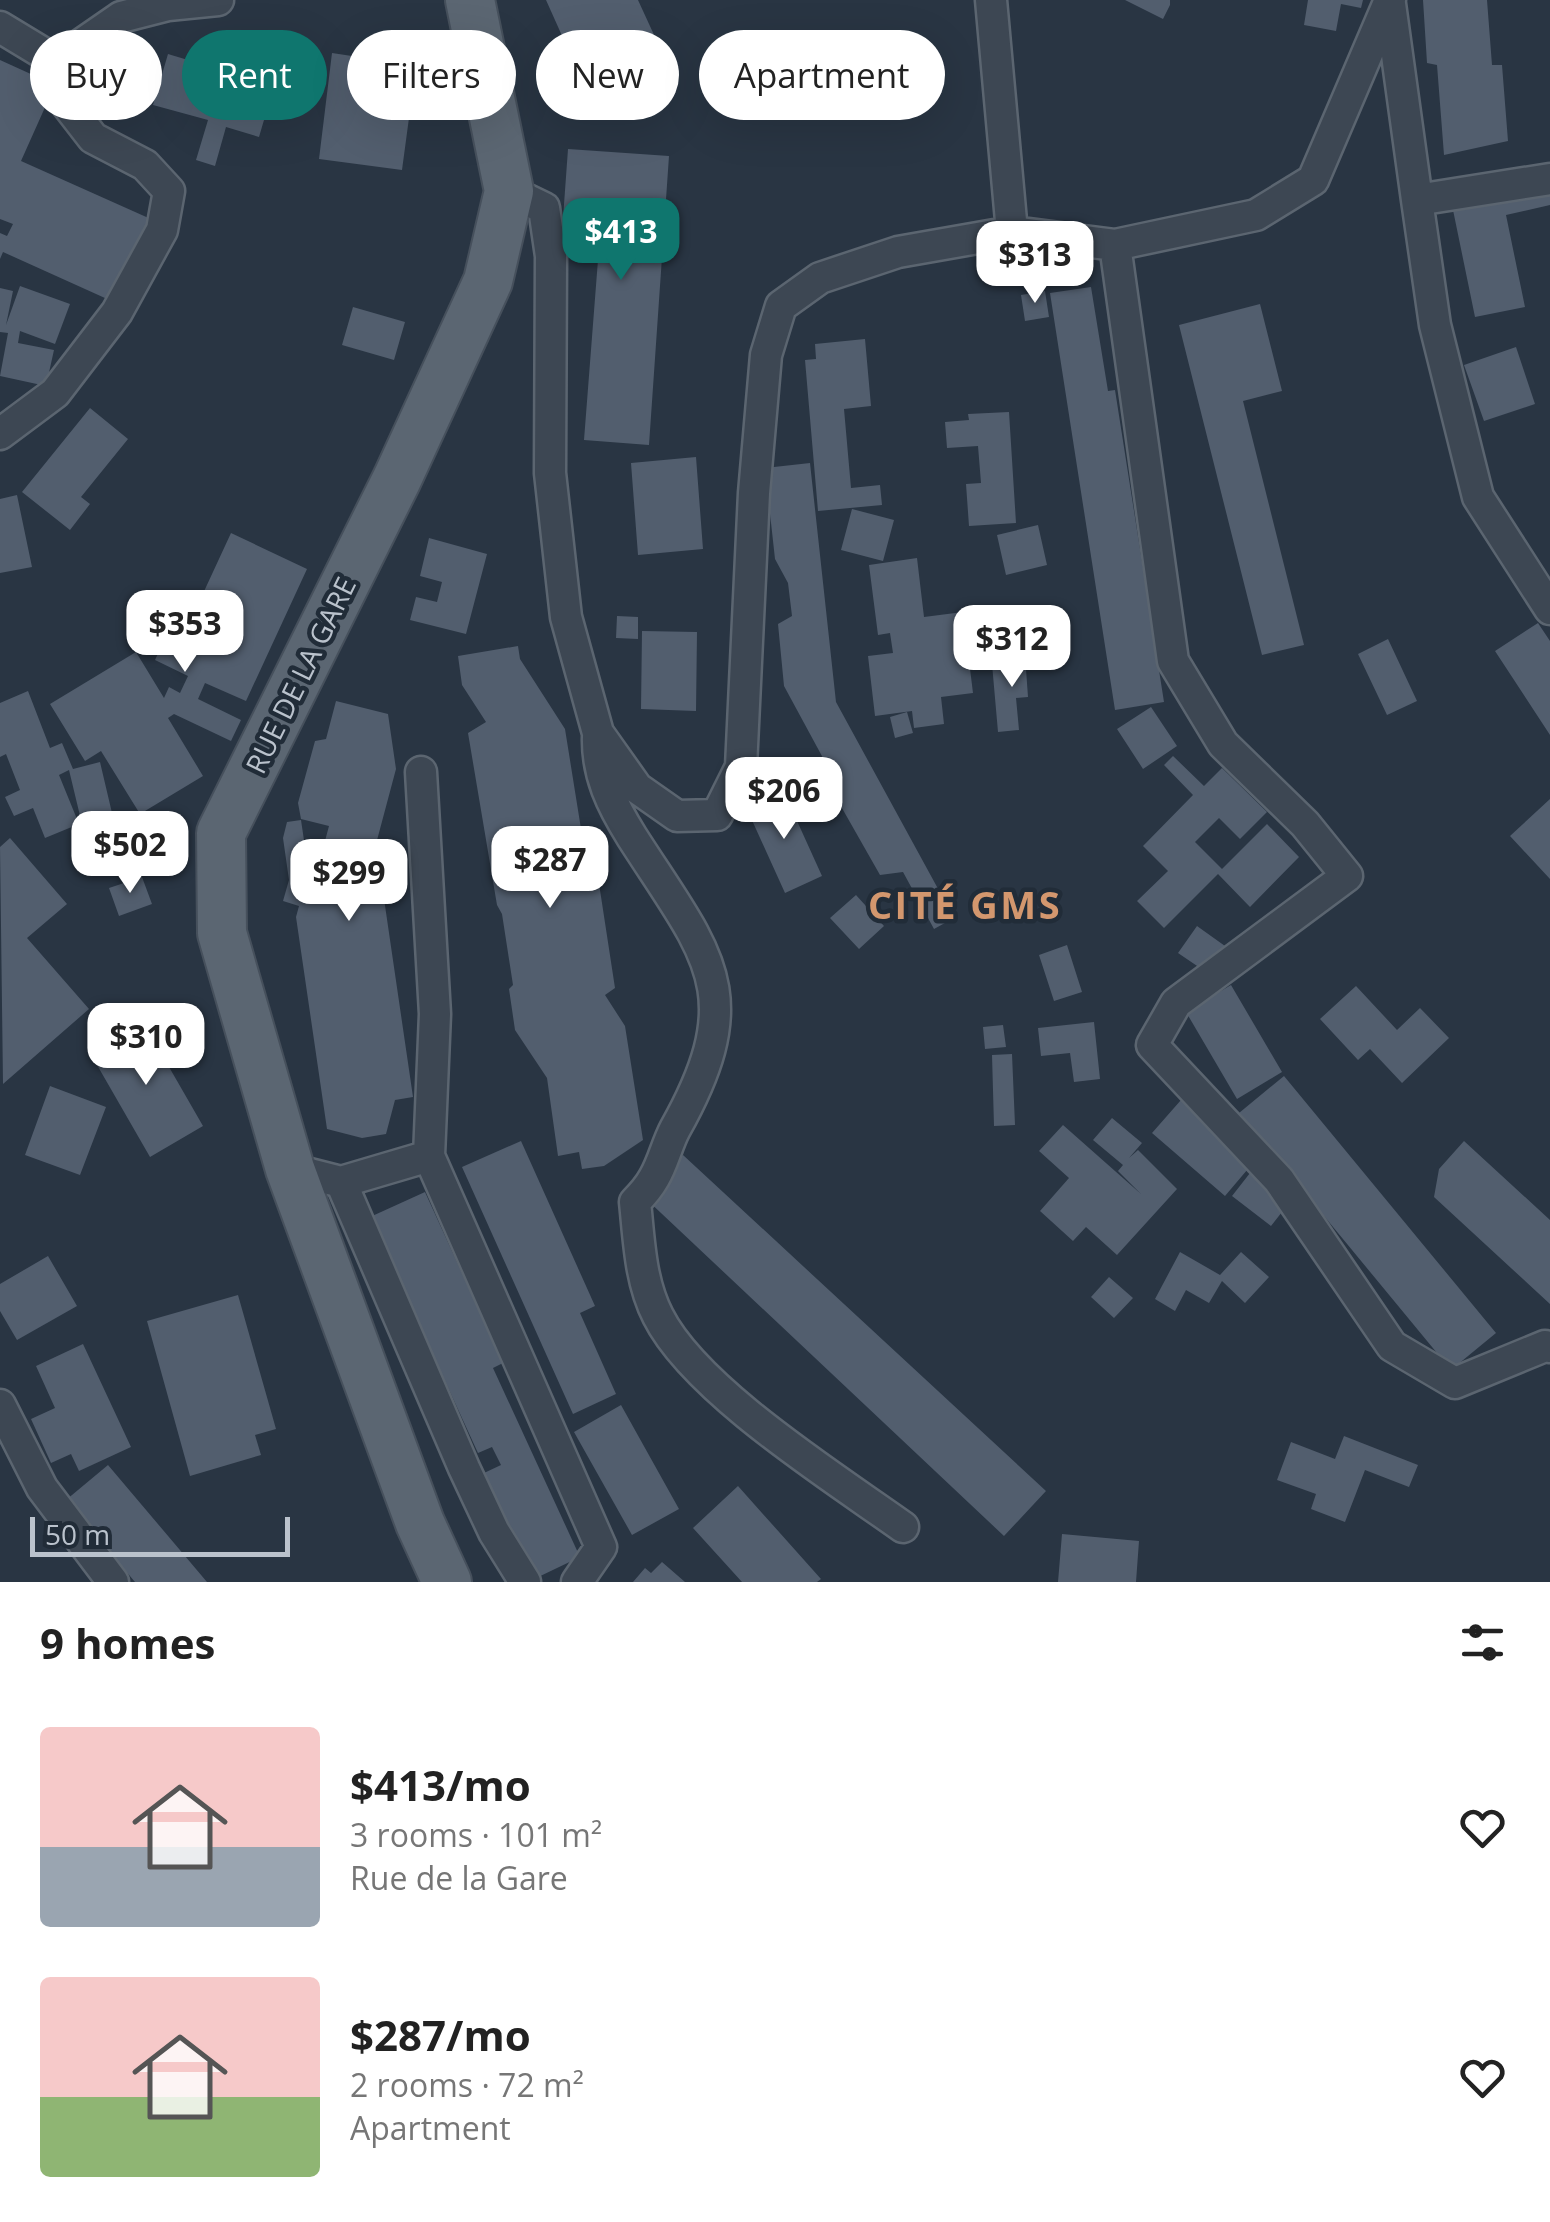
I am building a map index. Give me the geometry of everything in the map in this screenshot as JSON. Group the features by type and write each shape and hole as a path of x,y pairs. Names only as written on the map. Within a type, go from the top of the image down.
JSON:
{"main road":[{"name":"RUE DE LA GARE","path":"447,1582 420,1523 290,1168 222,933 221,834 397,478 488,282 509,191 470,0"}],"street":[{"path":"102,30 121,17 168,5 218,0"},
{"path":"991,0 1012,232"},
{"path":"598,732 637,788 677,816 716,814 741,767 754,494 766,354 782,306 820,278 898,252 1012,232 1115,245 1256,215 1313,180 1390,1"},
{"path":"1390,1 1436,326 1478,497 1550,609"},
{"path":"0,26 30,45"},
{"path":"0,434 55,393 116,312 162,230 169,191 145,165 93,138 79,120"},
{"path":"1417,200 1550,180"},
{"path":"509,191 544,208 551,256 550,473 566,617 598,732 598,757 606,790 685,915 709,963 716,1015 710,1056 696,1092 666,1145 655,1177 636,1202 641,1264 658,1316 686,1355 718,1388 902,1526"},
{"path":"1115,245 1173,661 1223,744 1305,824 1347,876 1176,1003 1152,1045 1279,1180 1392,1346 1455,1384 1550,1347"},
{"path":"422,772 436,1014 429,1156 602,1547 577,1582"},
{"path":"290,1168 341,1182 429,1156"},
{"path":"341,1182 464,1468 494,1532 524,1582"},
{"path":"0,1405 42,1488 113,1582"}],"building":[{"path":"546,0 638,0 652,30 559,30"},
{"path":"1125,0 1170,0 1170,5 1163,19"},
{"path":"1308,0 1363,0 1361,8 1341,4 1336,31 1304,25"},
{"path":"1423,0 1487,0 1492,65 1502,65 1508,141 1444,155 1437,65 1427,63"},
{"path":"332,53 347,55 347,120 409,120 402,170 319,159 324,120 327,120"},
{"path":"168,54 182,58 182,113 162,107 162,74"},
{"path":"0,60 30,74 30,120 39,120 21,161 153,220 116,303 3,252 0,259 0,233 7,236 13,224 0,219"},
{"path":"208,120 264,120 259,137 226,127 215,166 196,160"},
{"path":"568,149 669,156 649,445 584,440 600,234 562,232"},
{"path":"1550,190 1550,205 1506,215 1525,307 1475,317 1453,210"},
{"path":"20,286 70,304 55,344 20,331 18,343 54,350 46,386 0,376 8,333 0,332 0,288 13,291 6,325"},
{"path":"1091,287 1108,391 1115,390 1164,702 1115,710 1050,293"},
{"path":"1045,291 1049,317 1025,321 1021,295"},
{"path":"1260,304 1282,391 1243,401 1304,645 1262,655 1179,325"},
{"path":"353,307 405,322 394,360 342,345"},
{"path":"865,339 871,406 844,409 851,488 880,485 882,505 818,511 805,360 816,359 815,344"},
{"path":"1516,347 1535,404 1484,421 1464,365"},
{"path":"90,408 128,439 81,497 90,504 70,530 22,492"},
{"path":"1009,412 1016,523 969,526 966,484 981,483 978,446 947,448 945,422 969,420 968,414"},
{"path":"696,457 703,549 638,555 631,463"},
{"path":"810,463 836,702 954,918 934,929 903,872 880,875 826,780 823,758 784,686 778,624 792,616 788,583 775,559 765,468"},
{"path":"17,495 32,567 0,573 0,499"},
{"path":"852,509 894,520 883,561 841,550"},
{"path":"1038,525 1047,565 1006,575 997,535"},
{"path":"231,533 307,569 246,701 205,683 198,699 241,720 231,741 174,714 168,718 203,776 140,814 101,751 85,761 50,704 136,652 164,698 169,687 180,693 188,676 155,660 186,594 200,600"},
{"path":"429,538 487,554 466,634 410,620 416,597 437,602 442,582 420,576"},
{"path":"917,558 924,617 963,612 973,693 941,697 944,724 914,728 912,711 875,716 868,656 893,653 890,633 878,635 869,565"},
{"path":"617,616 638,617 638,639 616,638"},
{"path":"1538,623 1550,641 1550,735 1495,651"},
{"path":"642,631 697,632 696,711 641,709"},
{"path":"1388,639 1417,701 1387,715 1358,654"},
{"path":"518,646 520,659 565,729 582,835 573,840 598,877 615,988 605,995 625,1026 643,1140 604,1166 582,1169 579,1152 558,1156 547,1078 515,1030 509,989 513,985 502,914 497,905 468,733 486,722 462,685 458,656"},
{"path":"1049,659 1049,667 1026,669 1028,697 1016,698 1019,730 998,732 992,664"},
{"path":"28,691 50,748 62,743 73,769 100,762 112,813 81,820 69,770 59,775 79,824 45,838 33,808 14,816 5,797 20,790 6,754 0,757 0,703"},
{"path":"336,701 388,714 396,769 376,844 413,1097 395,1100 386,1134 362,1138 327,1129 296,917 299,906 283,901 289,880 283,838 287,822 301,820 305,847 322,852 329,826 301,819 298,803 315,741 326,739"},
{"path":"1151,707 1177,746 1143,769 1117,729"},
{"path":"907,712 913,733 895,738 890,717"},
{"path":"1173,756 1204,786 1222,768 1267,812 1240,839 1219,818 1195,842 1222,869 1267,824 1299,857 1250,907 1218,874 1164,928 1137,901 1168,871 1143,846 1193,795 1164,765"},
{"path":"783,790 822,876 785,893 746,807"},
{"path":"1550,799 1550,879 1510,836"},
{"path":"10,838 67,904 27,938 89,1009 3,1084 0,847"},
{"path":"142,877 152,904 119,916 109,888"},
{"path":"856,895 884,926 859,949 830,918"},
{"path":"1197,926 1225,946 1206,972 1178,953"},
{"path":"1067,945 1082,992 1054,1001 1039,955"},
{"path":"1231,985 1282,1072 1237,1099 1186,1012"},
{"path":"1356,986 1397,1030 1420,1008 1449,1038 1402,1083 1370,1049 1358,1060 1320,1019"},
{"path":"142,1020 203,1126 150,1157 89,1051"},
{"path":"1094,1022 1100,1079 1074,1082 1070,1053 1041,1056 1038,1028"},
{"path":"1003,1025 1006,1047 985,1049 983,1027"},
{"path":"1012,1054 1015,1125 994,1126 992,1055"},
{"path":"1284,1076 1496,1333 1451,1370 1239,1113"},
{"path":"50,1086 106,1107 80,1175 25,1155"},
{"path":"1181,1100 1253,1163 1225,1196 1152,1133"},
{"path":"1112,1118 1142,1143 1129,1158 1138,1150 1177,1189 1117,1255 1086,1227 1073,1241 1040,1211 1069,1178 1039,1151 1063,1125 1141,1194 1118,1171 1123,1165 1093,1140"},
{"path":"521,1141 595,1306 580,1313 616,1394 573,1414 462,1167"},
{"path":"1464,1141 1550,1220 1550,1304 1434,1197 1439,1169"},
{"path":"683,1155 1046,1491 1004,1536 644,1197"},
{"path":"1250,1173 1289,1203 1271,1226 1232,1196"},
{"path":"425,1192 503,1363 493,1368 580,1557 532,1580 484,1473 501,1465 492,1447 478,1453 370,1217"},
{"path":"1180,1252 1220,1275 1241,1252 1269,1277 1245,1303 1222,1281 1209,1303 1186,1290 1175,1311 1155,1299"},
{"path":"48,1256 77,1306 17,1340 0,1311 0,1284"},
{"path":"1109,1277 1133,1298 1114,1318 1091,1297"},
{"path":"238,1295 276,1429 255,1435 261,1455 190,1476 147,1321"},
{"path":"83,1344 131,1447 79,1471 71,1454 51,1463 31,1419 55,1408 36,1366"},
{"path":"621,1405 679,1509 632,1535 574,1432"},
{"path":"1344,1436 1418,1465 1409,1487 1365,1470 1345,1522 1311,1509 1316,1494 1277,1480 1291,1442 1335,1459"},
{"path":"108,1465 207,1582 135,1582 66,1500"},
{"path":"738,1486 821,1579 742,1582 693,1528"},
{"path":"1062,1534 1139,1541 1136,1582 1058,1582"},
{"path":"662,1562 685,1582 633,1582 645,1568 651,1573"}],"district":[{"name":"CITÉ GMS","path":"965,904"}]}
